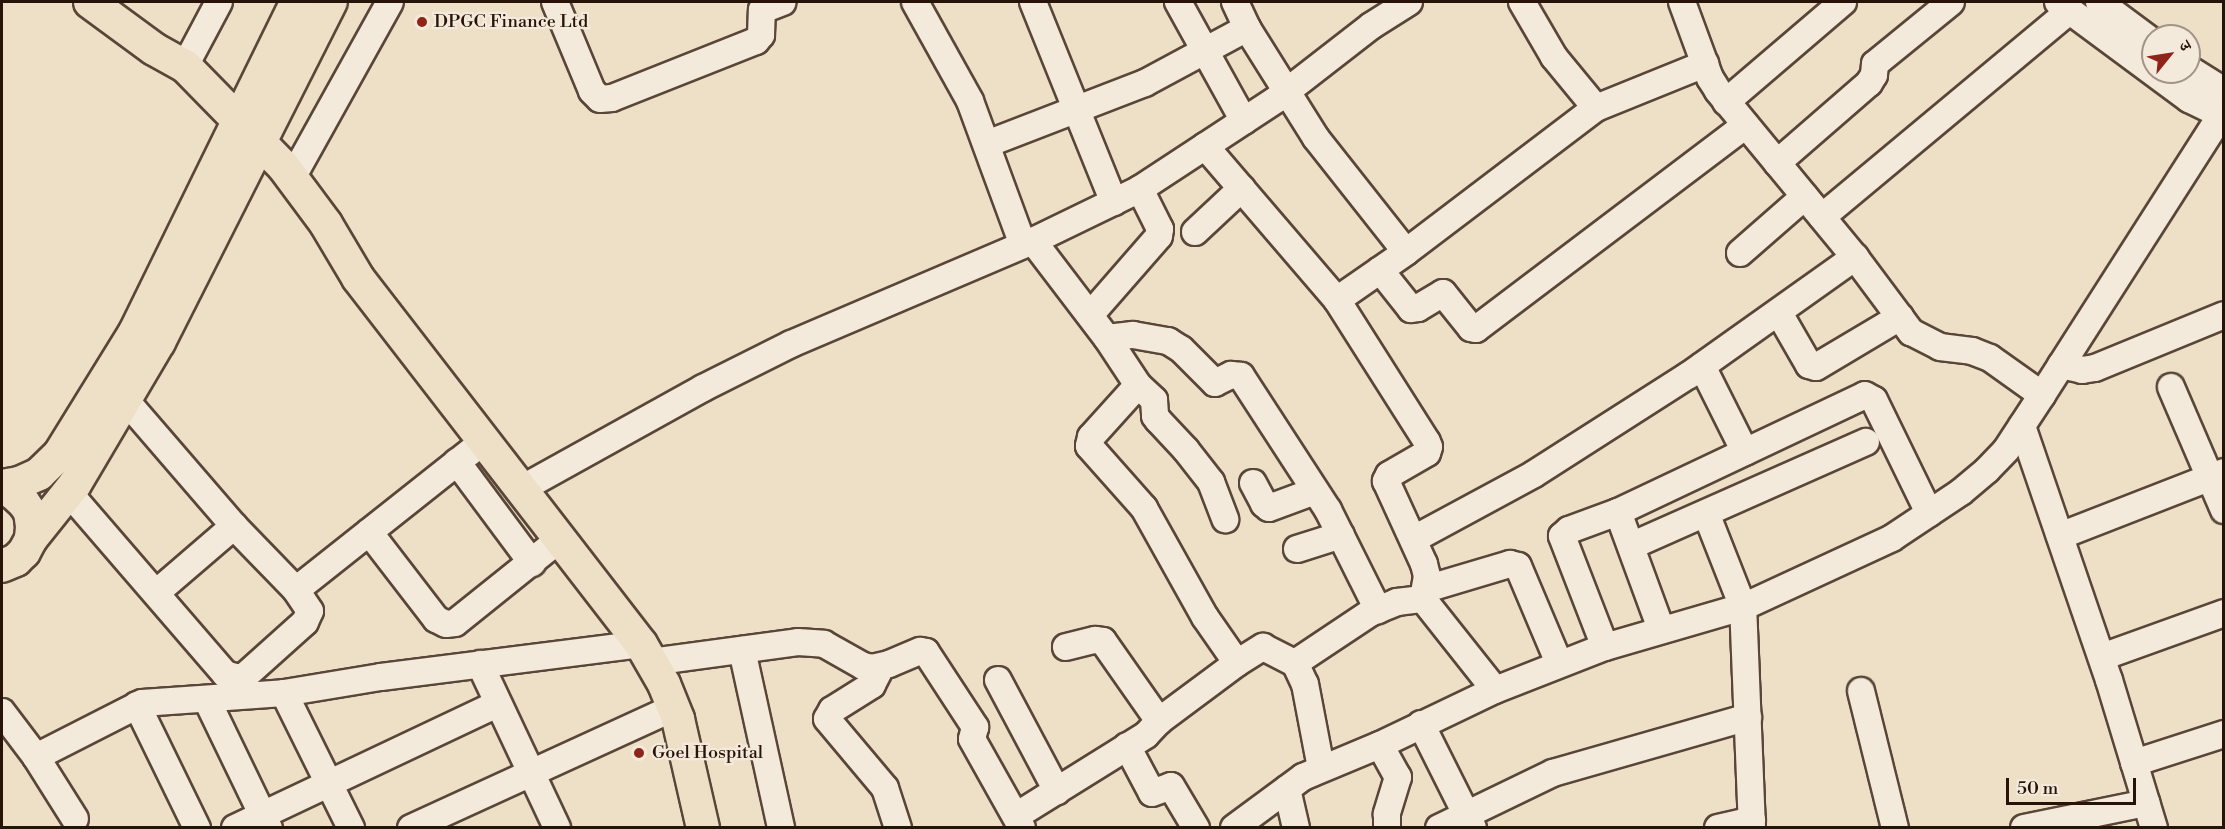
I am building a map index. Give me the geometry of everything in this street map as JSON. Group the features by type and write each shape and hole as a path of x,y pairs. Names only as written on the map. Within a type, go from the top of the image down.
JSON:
{"main road":[{"path":"90,2 154,49 185,66 244,141 313,236 358,278"},
{"path":"16,555 69,493 126,401 173,316 297,2"},
{"path":"2,487 19,483 39,474 59,455 135,332 244,141 331,2"},
{"path":"154,49 173,81 292,178 326,224 358,278 646,653 673,708 703,828"},
{"path":"2,487 24,502 30,512 2,588"}],"street":[{"path":"185,66 219,2"},
{"path":"292,178 390,2"},
{"path":"555,2 592,91 600,99 612,98 756,41 761,35 764,4"},
{"path":"915,2 949,59 1028,243 1091,314 1138,385 1154,400 1155,416 1211,482 1225,519"},
{"path":"1033,2 1114,202"},
{"path":"1178,2 1244,121"},
{"path":"1235,2 1247,28 1316,138 1406,252"},
{"path":"521,489 703,388 791,344 1028,243 1140,189 1288,92 1371,26 1409,2"},
{"path":"1522,2 1542,39 1596,108"},
{"path":"1726,102 1843,2"},
{"path":"1778,163 1869,82 1874,75 1875,63 1951,2"},
{"path":"2098,2 2141,33"},
{"path":"1692,6 1705,64 1710,78 1726,102 1855,257 1911,332 1940,347 1972,351 1990,358 2042,396"},
{"path":"1822,217 2063,6 2189,99 2223,108"},
{"path":"987,144 1077,112 1145,83 1247,28"},
{"path":"1337,300 1406,252 1596,108 1705,64"},
{"path":"2201,83 2223,108"},
{"path":"1234,828 1287,789 1321,768 1380,745 1495,690 1559,663 1661,629 1743,607 1892,538 1961,492 2006,450 2223,108"},
{"path":"1380,270 1411,309 1418,308 1443,293 1471,328 1480,328 1746,125"},
{"path":"1205,146 1337,300 1429,447 1426,453 1389,475 1386,481 1414,539 1427,576 1425,594 1495,690"},
{"path":"1195,232 1242,188"},
{"path":"1091,314 1159,236 1160,229 1140,189"},
{"path":"1740,253 1805,196"},
{"path":"1414,539 1534,474 1702,366 1855,257"},
{"path":"1779,313 1809,364 1816,367 1900,317"},
{"path":"2061,365 2082,370 2095,368 2223,315"},
{"path":"1107,338 1133,335 1168,341 1181,349 1215,383 1231,375 1241,376 1315,490 1341,535 1378,610"},
{"path":"1702,366 1745,452"},
{"path":"1138,385 1090,437 1089,446 1144,508 1205,617 1237,663"},
{"path":"2171,387 2216,475 2223,510"},
{"path":"1605,647 1562,536 1569,530 1618,512 1859,397 1870,396 1929,513"},
{"path":"69,493 225,674 239,678 246,675 305,622 310,611 296,590 234,526 126,401"},
{"path":"2022,426 2102,657 2154,828"},
{"path":"296,590 484,441"},
{"path":"1631,546 1866,442"},
{"path":"457,462 532,563"},
{"path":"2060,536 2216,475"},
{"path":"1253,483 1264,504 1269,508 1315,490"},
{"path":"1618,512 1661,629"},
{"path":"1706,513 1743,607 1748,717 1752,824 1718,828"},
{"path":"156,593 234,526"},
{"path":"369,532 436,619 446,624 455,623 560,539"},
{"path":"1297,549 1341,535"},
{"path":"1295,663 1378,610 1510,564 1518,566 1559,663"},
{"path":"2102,657 2223,613"},
{"path":"1066,647 1095,640 1103,641 1159,721"},
{"path":"36,757 137,705 284,693 480,664 646,653 742,650 814,641 824,644 863,666 881,667 920,651 926,652 975,727 972,739 1019,822 1057,791 1146,735 1159,721 1237,663 1263,647 1295,663 1305,684 1321,768"},
{"path":"742,650 781,828"},
{"path":"480,664 557,828"},
{"path":"881,667 872,685 832,710 827,718 880,782 898,828"},
{"path":"998,680 1057,791"},
{"path":"1861,691 1895,828"},
{"path":"284,693 351,828"},
{"path":"207,700 265,821"},
{"path":"235,828 265,821 331,784 497,704"},
{"path":"137,705 197,828"},
{"path":"411,828 530,771 673,708"},
{"path":"2,712 36,757 75,819"},
{"path":"1439,828 1470,821 1553,773 1748,717"},
{"path":"1421,724 1470,821"},
{"path":"2134,763 2223,734"},
{"path":"1380,745 1398,777 1397,789 1387,814 1387,828"},
{"path":"1127,746 1152,793 1172,786 1196,828"},
{"path":"1287,789 1296,828"},
{"path":"2024,828 2146,803"}],"place":[{"name":"DPGC Finance Ltd","path":"422,22"},
{"name":"Goel Hospital","path":"639,753"}]}
